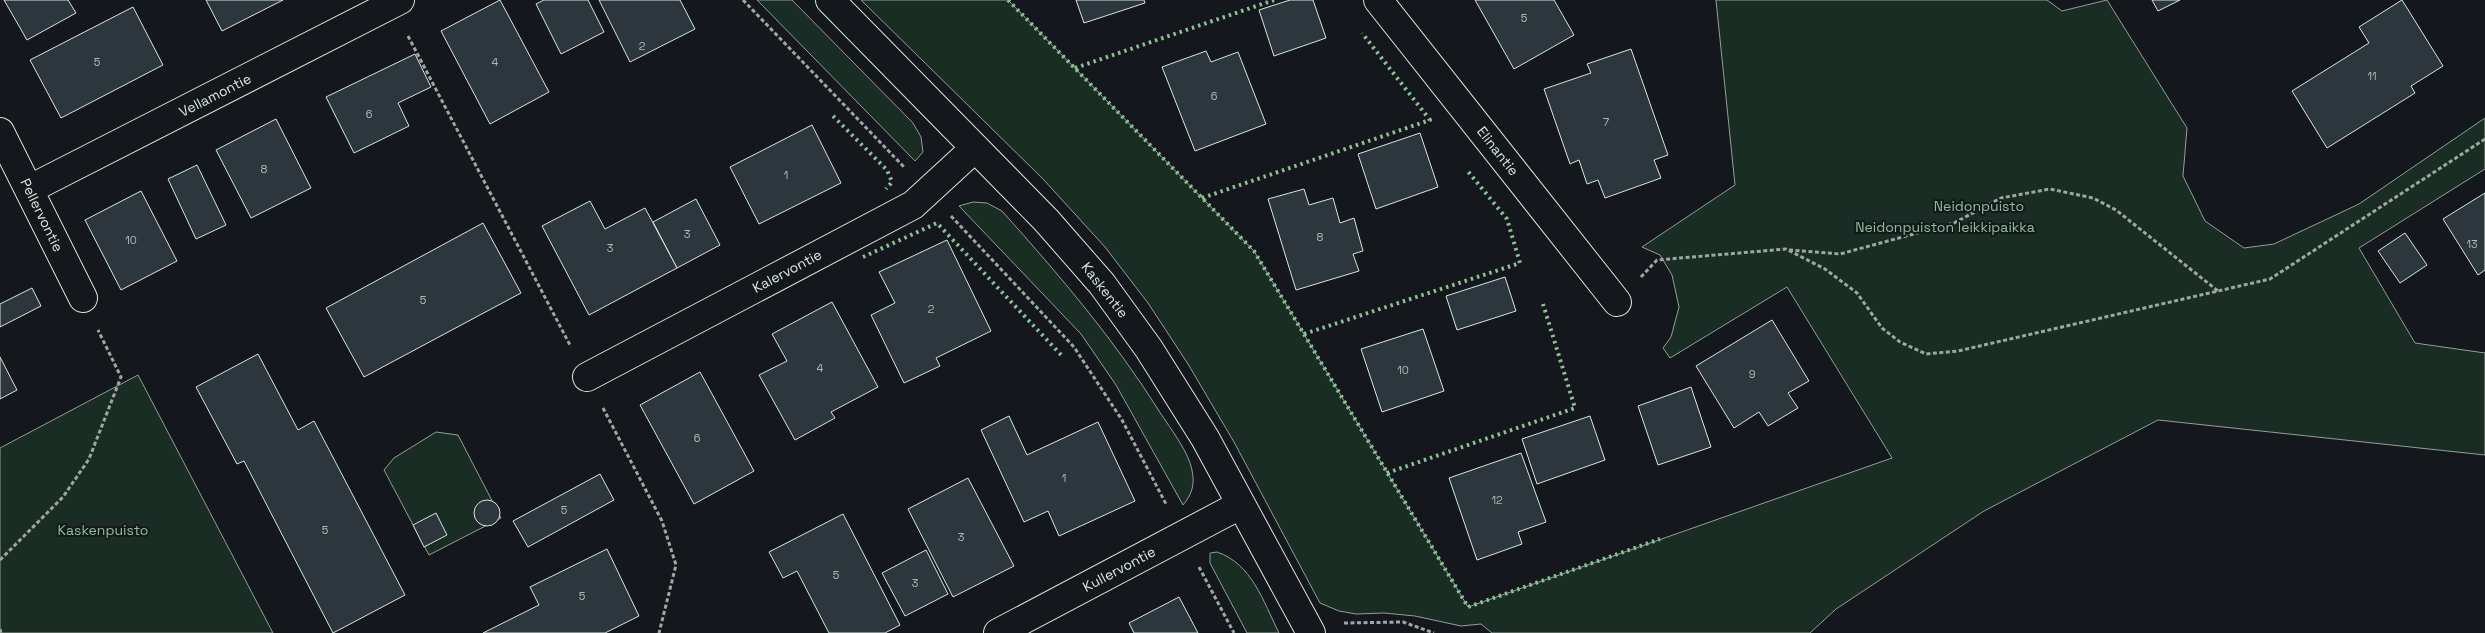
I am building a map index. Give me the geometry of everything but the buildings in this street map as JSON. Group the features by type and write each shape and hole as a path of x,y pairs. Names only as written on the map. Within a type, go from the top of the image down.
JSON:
{"street":[{"name":"Kaskentie","path":"830,0 1046,220 1102,284 1154,357 1205,438 1308,628"},
{"name":"Elinantie","path":"1378,0 1617,302"},
{"name":"Vellamontie","path":"30,189 396,2"},
{"name":"Pellervontie","path":"0,132 83,298"},
{"name":"Kalervontie","path":"587,378 913,205 975,148"},
{"name":"Kullervontie","path":"998,633 1240,505"}],"path":[{"path":"743,0 929,192 1074,347 1122,420 1234,633"},
{"path":"396,2 587,378 662,521 676,565 659,633"},
{"path":"1786,250 1826,269 1857,293 1882,328 1900,342 1926,354 1958,351 2270,279 2485,139"},
{"path":"1617,302 1657,260 1786,250 1840,254 1954,223 2002,198 2050,188 2093,198 2116,210 2218,291"},
{"path":"0,560 63,497 89,459 121,377 83,298"},
{"path":"1308,628 1403,622 1434,633"}],"green space":[{"path":"757,0 792,0 913,123 921,137 923,152 915,161"},
{"name":"Neidonpuisto","path":"861,0 1008,0 1254,251 1468,607 1892,458 1787,287 1670,358 1663,348 1671,337 1679,307 1672,275 1660,255 1642,247 1735,185 1716,0 2047,0 2062,11 2107,0 2187,128 2183,176 2205,221 2244,248 2274,244 2359,204 2485,118 2485,169 2359,248 2415,343 2485,353 2485,455 2158,420 1984,511 1836,609 1810,633 1492,633 1481,624 1461,626 1415,616 1384,613 1356,614 1339,611 1320,603 1234,442 1188,364 1148,303 1105,247 1043,179"},
{"path":"973,202 987,203 1002,211 1086,309 1125,360 1179,441 1190,463 1193,485 1189,497 1183,505 1116,385 1081,334 959,206"},
{"name":"Kaskenpuisto","path":"138,375 273,633 0,633 0,448"},
{"path":"436,432 458,435 501,518 429,555 384,470 394,458"},
{"path":"1217,552 1239,565 1248,574 1262,596 1279,633 1247,633 1210,563 1210,553"}],"hedge":[{"path":"1008,0 1254,251 1468,607 1660,539"},
{"path":"1075,68 1274,0"},
{"path":"1202,198 1430,120 1362,33"},
{"path":"833,116 887,170 892,182 886,189"},
{"path":"1304,334 1520,263 1507,219 1466,169"},
{"path":"863,257 937,223 1063,357"},
{"path":"1387,473 1575,408 1543,304"}],"park label":[{"name":"Neidonpuiston leikkipaikka","path":"1945,227"}]}
